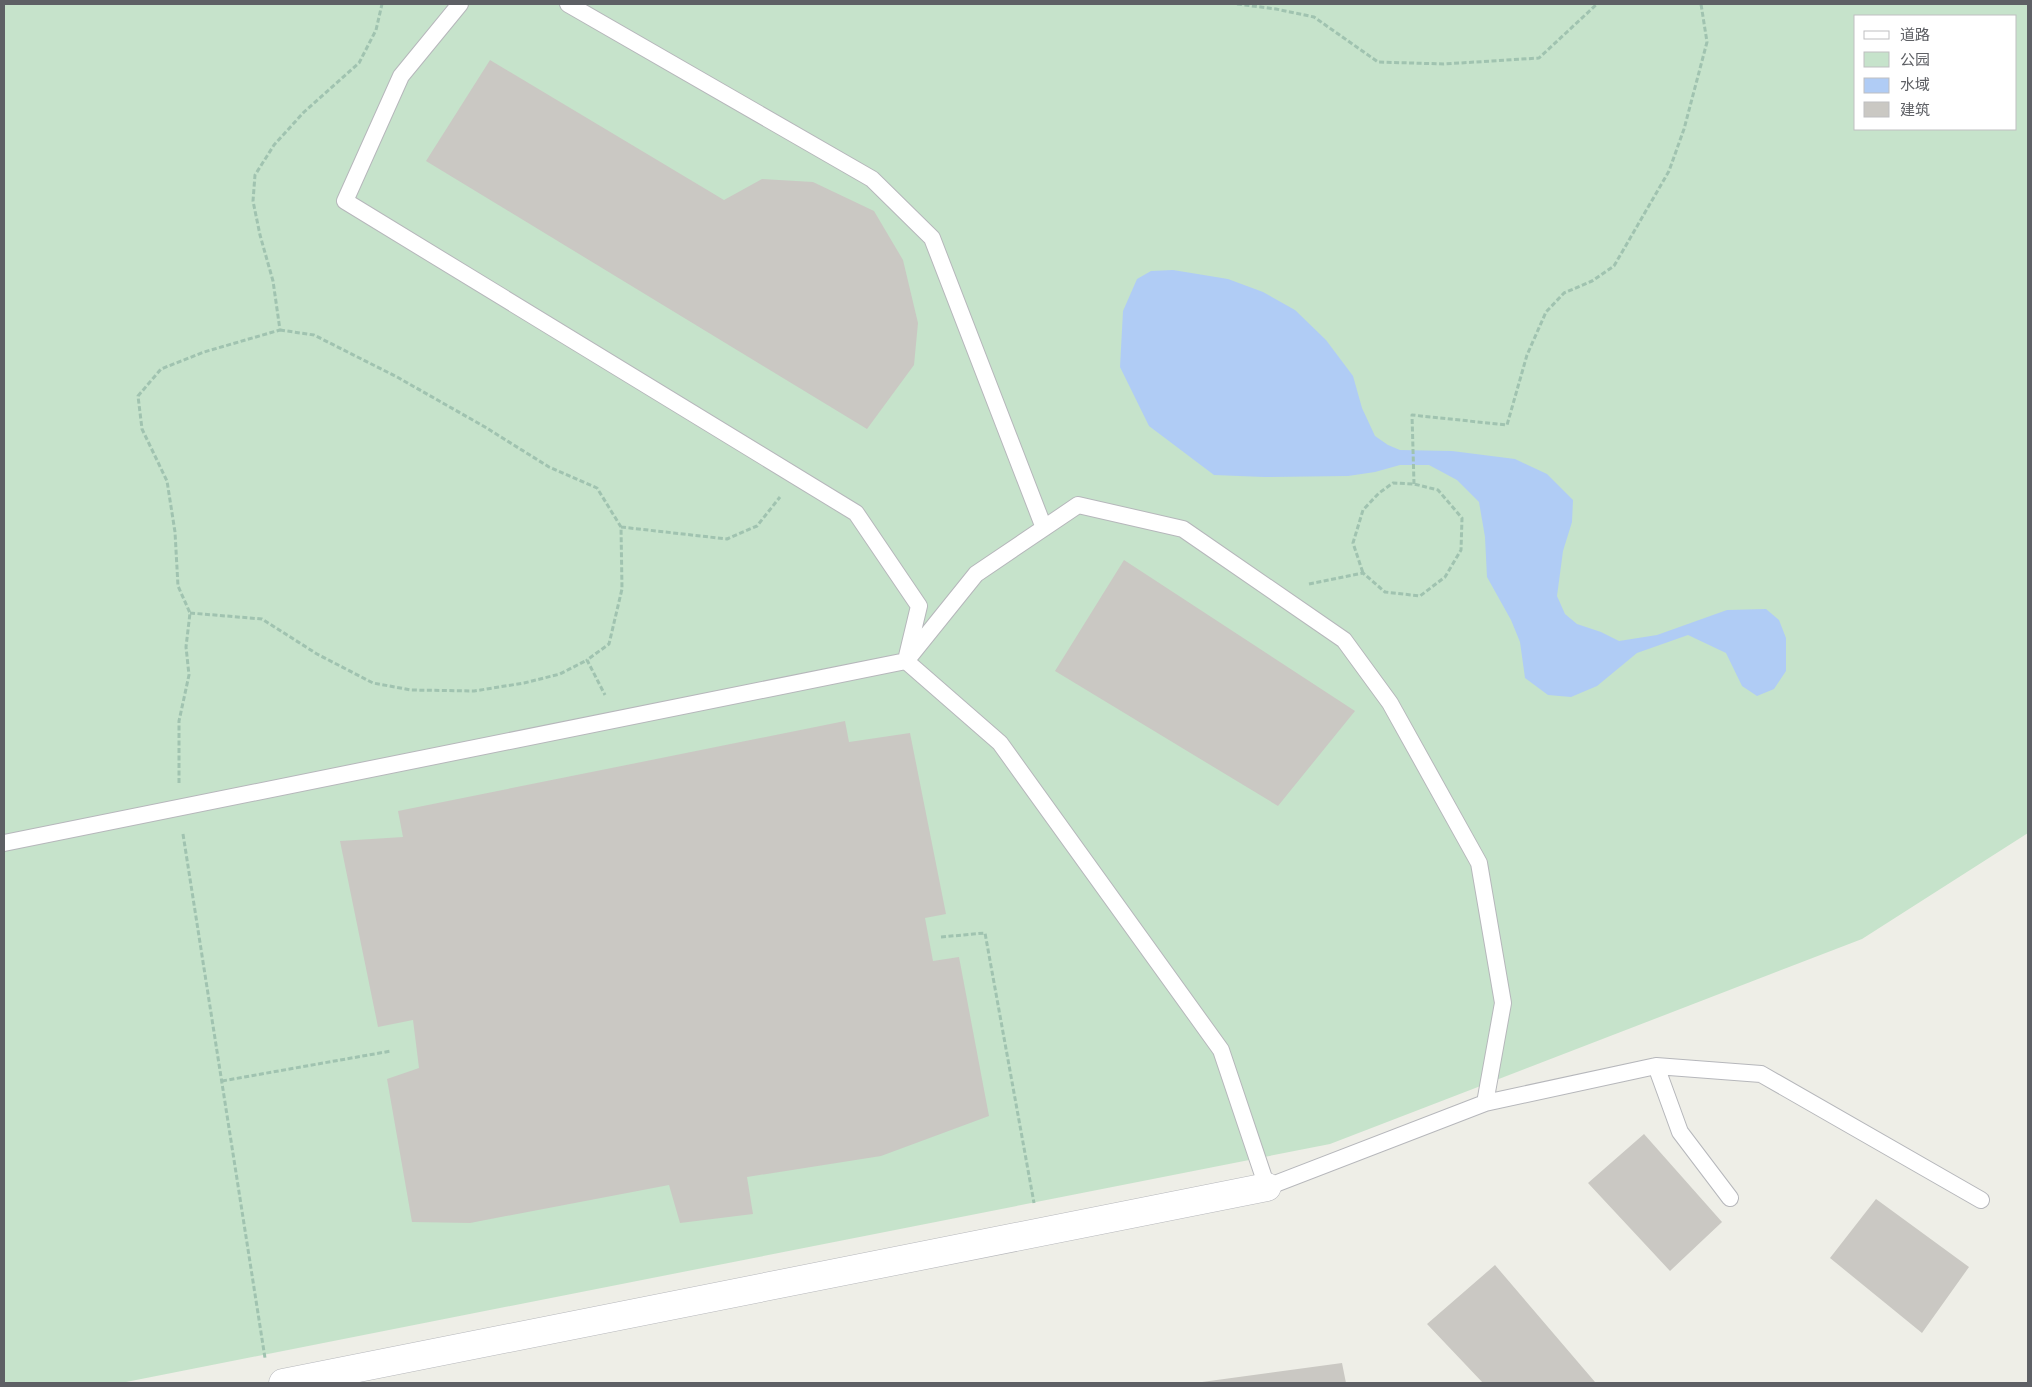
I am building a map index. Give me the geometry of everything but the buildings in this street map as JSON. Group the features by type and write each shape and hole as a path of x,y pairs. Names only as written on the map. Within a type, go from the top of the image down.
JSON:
{"street":[{"path":"274,1374 1039,1233 1267,1187"}],"lane":[{"path":"460,4 401,76 345,201 856,513 919,606 906,661"},
{"path":"568,4 872,179 932,238 1044,528"},
{"path":"4,843 906,661 976,574 1078,505 1184,529 1344,640 1390,703 1479,863 1503,1003 1486,1103"},
{"path":"906,661 1000,743 1221,1050 1267,1187 1486,1103 1656,1066 1761,1074 1981,1200"},
{"path":"1656,1066 1680,1132 1730,1198"}],"path":[{"path":"280,330 273,281 253,201 255,174 274,145 304,112 359,63 376,30 382,4"},
{"path":"1237,4 1276,9 1314,17 1378,62 1444,64 1539,58 1597,4"},
{"path":"1414,484 1412,415 1507,425 1527,355 1546,312 1564,293 1592,281 1614,266 1669,171 1684,129 1707,42 1701,4"},
{"path":"190,613 262,619 317,654 373,683 411,690 474,691 524,683 560,674 587,660 609,644 622,589 621,527 597,488 549,467 485,427 397,377 314,335 280,330 204,352 161,369 138,396 142,429 167,481 175,532 178,586 190,613 186,647 189,675 179,721 179,807 222,1081 274,1374"},
{"path":"621,527 727,539 757,526 796,476"},
{"path":"1393,483 1414,484 1438,490 1462,518 1461,550 1445,577 1420,596 1386,592 1363,573 1353,543 1363,510 1393,483"},
{"path":"1274,592 1363,573"},
{"path":"587,660 617,719"},
{"path":"941,938 986,933 1039,1233"},
{"path":"222,1081 391,1051"}],"green space":[{"path":"4,4 2028,4 2028,833 1862,939 1330,1144 121,1383 4,1383"}],"water":[{"path":"1173,270 1228,279 1263,292 1295,310 1326,340 1353,376 1362,408 1375,436 1388,445 1400,450 1452,451 1515,459 1547,474 1573,500 1572,522 1563,551 1557,596 1565,614 1577,624 1601,632 1619,641 1657,635 1727,610 1766,609 1779,620 1786,638 1786,671 1774,689 1757,696 1742,686 1726,653 1688,635 1637,653 1597,686 1571,697 1548,695 1525,678 1520,642 1511,620 1487,577 1485,537 1479,502 1457,480 1429,465 1400,465 1375,472 1348,476 1264,477 1214,475 1149,426 1120,367 1123,311 1137,279 1151,271"}]}
